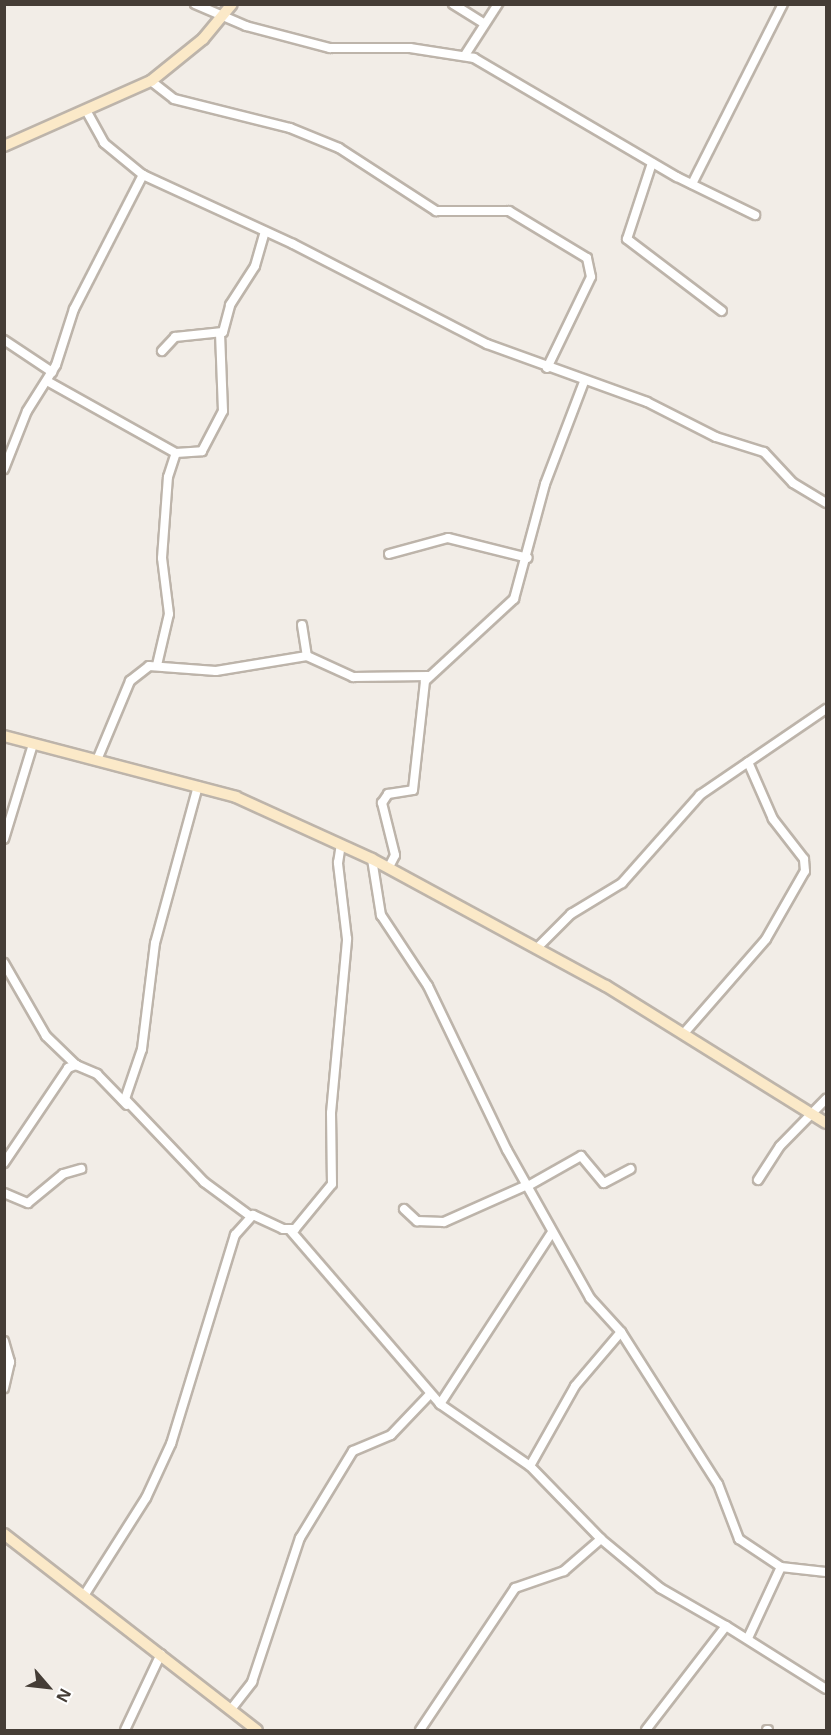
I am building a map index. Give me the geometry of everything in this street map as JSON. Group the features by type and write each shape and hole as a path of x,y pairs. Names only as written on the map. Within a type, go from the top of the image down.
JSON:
{"main road":[{"path":"4,146 87,112 151,81 190,52 232,4"},
{"path":"4,736 198,786 389,867 538,947 685,1032 826,1123"},
{"path":"4,1534 232,1708 257,1731"}],"street":[{"path":"195,4 223,17 343,51 388,47 465,55 652,163 755,215"},
{"path":"453,4 484,23"},
{"path":"465,55 498,4"},
{"path":"692,184 783,4"},
{"path":"151,81 174,99 290,128 339,148 436,211 509,211 587,258 591,277 547,368"},
{"path":"87,112 104,143 143,176 265,232 487,345 584,382 647,402 716,436 764,452 793,483 826,503"},
{"path":"652,163 627,239 722,311"},
{"path":"4,469 27,411 52,372 74,309 143,176"},
{"path":"48,381 176,453 202,451 217,431 224,392 220,334 230,305 255,266 265,232"},
{"path":"162,351 175,337 220,334"},
{"path":"4,340 52,372"},
{"path":"97,760 130,681 142,668 157,665 216,671 307,656 353,677 428,676 505,610 528,558 545,484 584,382"},
{"path":"157,665 169,614 162,558 168,477 176,453"},
{"path":"389,554 448,538 528,558"},
{"path":"302,625 307,656"},
{"path":"389,867 394,849 382,803 388,794 413,790 428,676"},
{"path":"538,947 572,915 622,883 693,802 826,709"},
{"path":"4,839 33,744"},
{"path":"685,1032 766,939 806,871 804,859 773,819 748,762"},
{"path":"128,1106 130,1078 142,1049 155,943 198,786"},
{"path":"290,1230 316,1205 334,1176 331,1113 346,939 338,863 341,845"},
{"path":"372,859 381,915 428,986 552,1232 590,1298 621,1332 718,1484 739,1539 781,1567 826,1572"},
{"path":"4,963 46,1036 75,1065 97,1074 204,1182 249,1215 290,1230 441,1404 530,1466 601,1539 668,1593 748,1638 826,1689"},
{"path":"4,1163 68,1068 75,1065"},
{"path":"114,1092 130,1078"},
{"path":"758,1180 780,1146 826,1099"},
{"path":"404,1209 417,1221 444,1222 527,1185 581,1156 604,1183 630,1169"},
{"path":"4,1193 28,1203 63,1174 81,1169"},
{"path":"85,1594 160,1470 224,1262 249,1215"},
{"path":"441,1404 552,1232"},
{"path":"530,1466 575,1386 621,1332"},
{"path":"4,1341 10,1362 4,1388"},
{"path":"232,1708 252,1682 300,1538 353,1451 391,1435 430,1394"},
{"path":"420,1731 515,1588 564,1571 601,1539"},
{"path":"748,1638 781,1567"},
{"path":"646,1731 726,1626"},
{"path":"125,1731 161,1654"}]}
